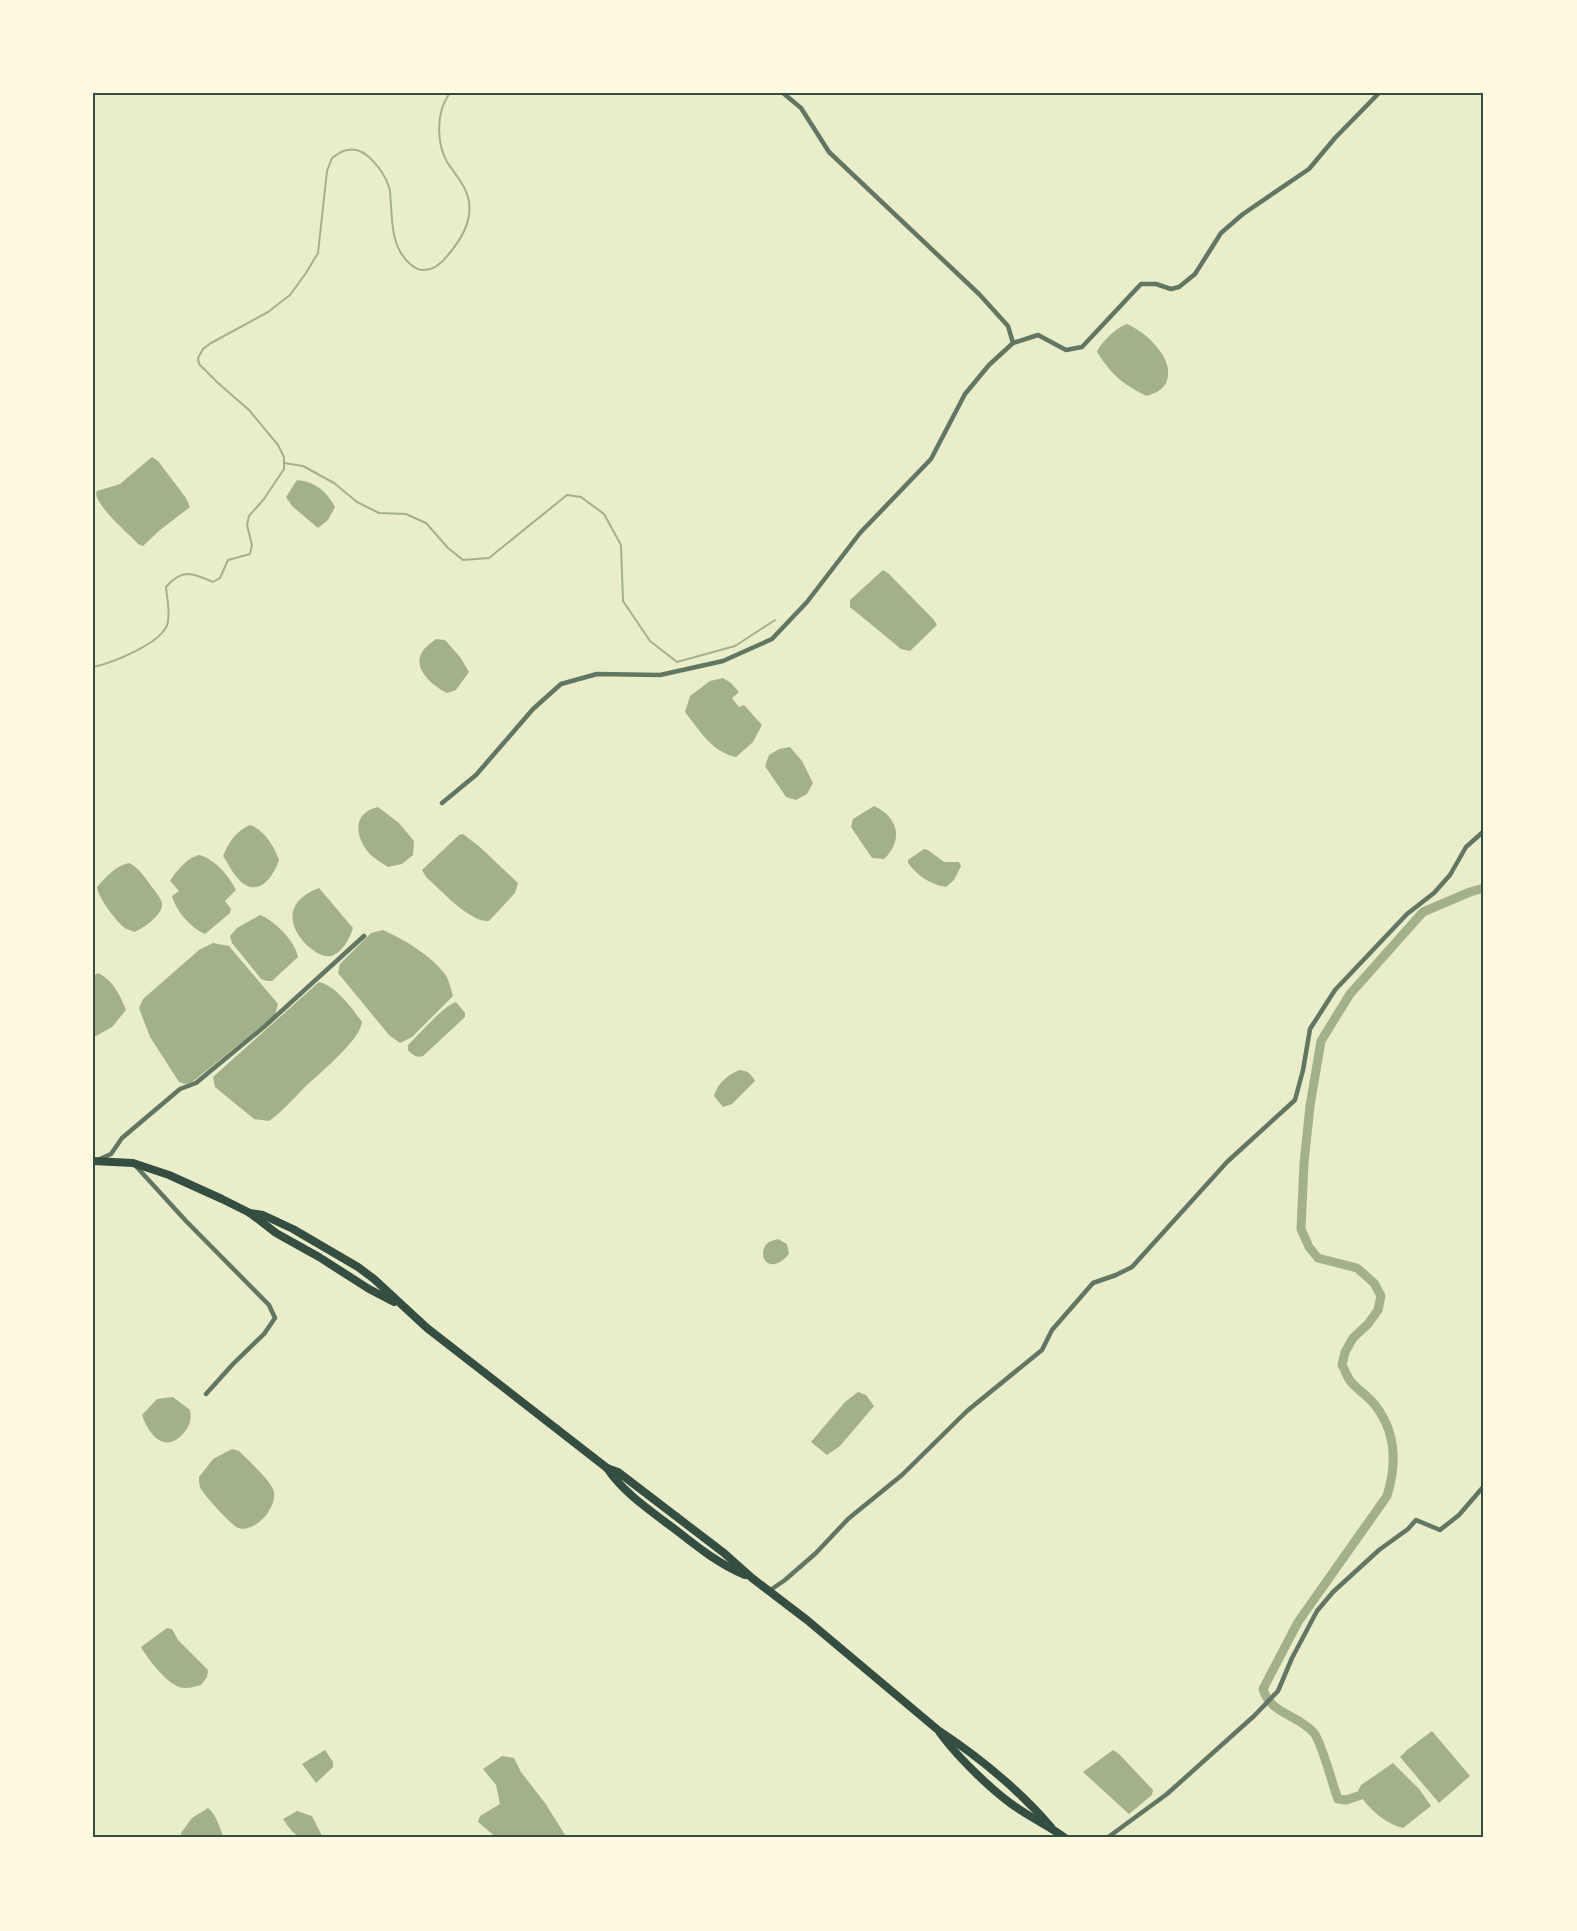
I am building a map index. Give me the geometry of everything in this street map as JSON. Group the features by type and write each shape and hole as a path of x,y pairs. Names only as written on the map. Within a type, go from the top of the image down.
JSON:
{"main road":[{"path":"94,1162 133,1163 169,1175 250,1213 276,1233 369,1289 402,1306"},
{"path":"250,1213 263,1215 293,1229 374,1279 402,1306 476,1367 606,1467 628,1492 715,1560 752,1578 807,1620 938,1730 964,1747 1034,1807 1065,1838"},
{"path":"938,1730 953,1750 996,1790 1024,1813 1052,1827"}],"street":[{"path":"783,93 801,108 829,152 979,294 1008,326 1013,343"},
{"path":"442,803 476,775 533,709 561,684 597,675 660,675 723,661 772,639 807,602 860,534 931,459 965,394 989,365 1013,343 1038,335 1066,350 1082,346 1141,284 1156,284 1171,289 1179,287 1195,273 1221,233 1244,214 1309,170 1335,138 1379,93"},
{"path":"769,1591 816,1553 848,1519 902,1475 967,1411 1041,1350 1052,1330 1093,1283 1132,1267 1227,1162 1295,1100 1310,1029 1335,990 1407,914 1434,893 1450,875 1466,847 1484,831"},
{"path":"94,1162 111,1154 122,1138 180,1089 196,1083 265,1026 364,936"},
{"path":"133,1163 269,1305 274,1318 264,1334 232,1364 206,1394"},
{"path":"1107,1838 1167,1794 1278,1691 1292,1658 1317,1611 1333,1592 1416,1520 1440,1530 1459,1515 1484,1486"}],"shaded area":[{"path":"1127,324 1151,340 1164,356 1167,365 1166,383 1158,391 1147,396 1118,378 1097,352 1110,335"},
{"path":"152,457 158,461 186,498 190,507 143,546 138,544 108,513 96,494 97,491 120,484"},
{"path":"297,480 320,488 335,507 328,520 318,528 292,506 286,497"},
{"path":"883,570 937,625 910,651 901,649 850,607 850,600"},
{"path":"436,639 445,640 469,672 456,690 447,693 430,681 420,665 422,652"},
{"path":"723,678 739,692 732,698 739,707 744,705 762,725 753,742 736,757 713,746 685,712 690,696 710,681"},
{"path":"790,747 802,761 813,783 807,794 796,800 786,797 765,766 769,755 779,749"},
{"path":"874,806 888,816 895,830 894,844 884,859 872,858 851,827 853,819"},
{"path":"378,807 399,823 414,841 413,855 402,864 388,867 370,854 360,839 358,825 360,819 370,810"},
{"path":"250,825 268,839 279,860 271,876 256,887 244,884 235,875 223,856 234,837"},
{"path":"463,834 518,883 515,893 489,921 473,917 464,911 426,877 422,870 459,835"},
{"path":"924,849 944,862 959,862 961,866 954,880 946,887 924,879 908,863 908,860"},
{"path":"200,855 221,869 236,890 225,901 231,909 230,913 205,934 194,928 181,913 172,896 179,891 170,881 187,861"},
{"path":"129,863 142,874 162,903 157,916 134,932 121,925 112,915 97,887 115,869"},
{"path":"319,888 353,928 342,948 331,956 314,951 304,942 293,921 294,909 302,897"},
{"path":"260,915 284,932 298,957 272,981 261,979 232,943 230,936 237,928"},
{"path":"383,930 408,943 432,960 445,974 453,996 412,1037 400,1043 389,1035 338,973 340,964 371,933"},
{"path":"213,943 229,946 278,1004 275,1015 191,1083 185,1084 179,1082 150,1037 139,1008 143,999 199,950"},
{"path":"98,973 112,984 126,1010 112,1027 96,1036 93,1035 93,976"},
{"path":"319,982 331,988 349,1004 362,1022 360,1030 346,1048 278,1114 269,1121 254,1119 215,1087 213,1077"},
{"path":"456,1002 465,1013 465,1017 423,1056 411,1053 408,1045 438,1015"},
{"path":"740,1070 749,1073 755,1081 732,1104 723,1107 714,1096 715,1092 724,1080"},
{"path":"778,1239 787,1244 789,1254 775,1264 769,1264 763,1257 765,1246"},
{"path":"858,1392 866,1395 874,1406 840,1446 827,1455 811,1442 845,1402"},
{"path":"173,1397 190,1410 190,1421 182,1435 175,1440 163,1442 152,1434 142,1415 157,1399"},
{"path":"232,1449 239,1451 263,1475 273,1489 273,1503 269,1510 258,1523 245,1529 238,1528 229,1521 199,1485 199,1477 213,1459"},
{"path":"167,1628 172,1629 178,1640 208,1670 207,1677 201,1685 183,1688 172,1683 157,1669 141,1647"},
{"path":"1432,1731 1470,1776 1439,1803 1400,1757"},
{"path":"325,1750 333,1762 333,1767 316,1783 302,1764"},
{"path":"1113,1750 1153,1790 1152,1795 1129,1814 1083,1772"},
{"path":"502,1756 514,1758 521,1772 545,1803 567,1838 497,1838 478,1822 480,1816 500,1804 496,1785 483,1769"},
{"path":"1393,1763 1420,1790 1431,1806 1403,1828 1377,1814 1358,1791 1361,1785"},
{"path":"208,1808 216,1818 223,1836 219,1838 182,1838 181,1833 192,1818"},
{"path":"297,1811 312,1816 323,1838 303,1838 292,1831 283,1819"}],"waterway":[{"path":"93,667 134,652 146,646 163,632 169,616 166,587 177,577 188,574 213,582 220,578 228,560 250,554 252,545 247,525 249,516 264,499 284,469 284,457 278,445 249,410 199,364 198,358 203,349 211,343 268,312 290,295 306,273 318,253 327,171 332,158 344,151 355,150 368,156 379,168 390,189 393,229 397,244 404,258 414,267 426,270 436,266 457,243 468,221 469,205 464,188 443,154 439,136 442,109 450,93"},
{"path":"284,463 303,466 334,483 357,502 379,513 406,514 426,523 448,548 463,560 489,558 567,495 581,497 604,514 621,545 623,601 650,641 677,662 735,646 775,620"},
{"path":"1361,1795 1346,1800 1338,1799 1324,1754 1314,1733 1272,1704 1263,1689 1298,1622 1387,1496 1393,1460 1391,1437 1382,1415 1351,1382 1342,1365 1345,1352 1353,1338 1368,1324 1378,1310 1381,1296 1374,1283 1357,1268 1318,1258 1309,1247 1301,1229 1304,1163 1310,1106 1321,1041 1350,994 1423,912 1484,888"}]}
